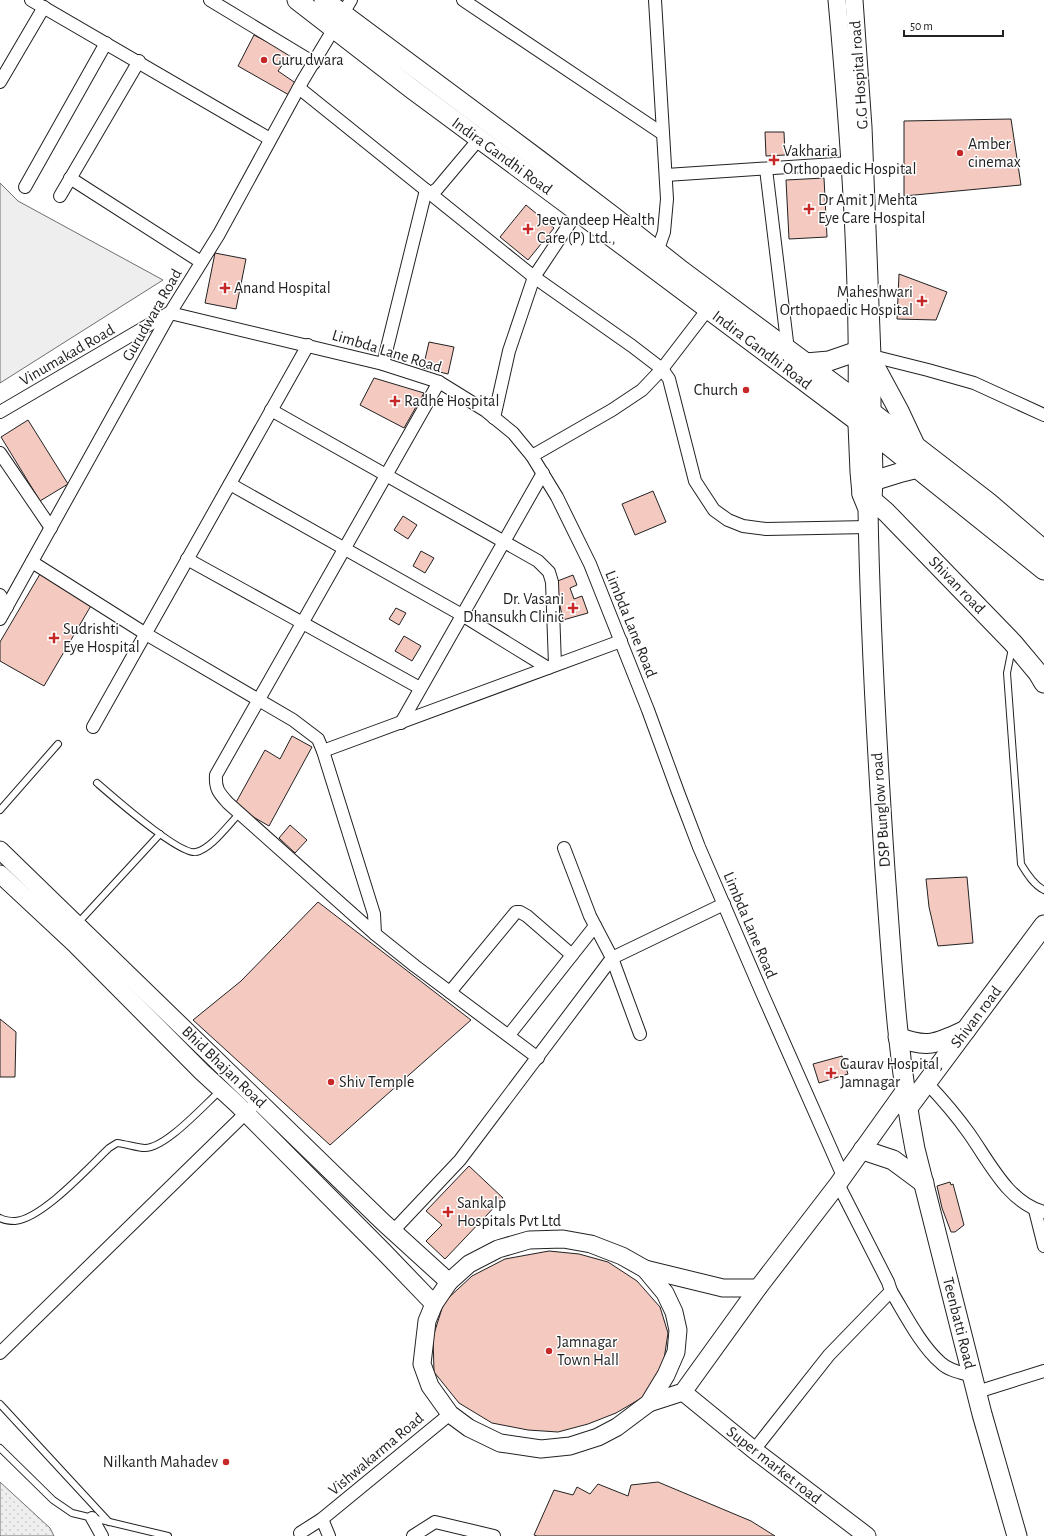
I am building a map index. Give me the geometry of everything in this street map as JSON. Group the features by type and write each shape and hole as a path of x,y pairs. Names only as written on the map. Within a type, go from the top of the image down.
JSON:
{"main road":[{"name":"Indira Gandhi Road","path":"297,0 343,14 412,90 578,211 708,309 866,423"},
{"name":"Indira Gandhi Road","path":"324,0 857,401"},
{"name":"G.G Hospital road","path":"837,0 855,128 850,163 856,272 867,356 857,401"},
{"name":"G.G Hospital road","path":"854,0 855,128 867,356 866,423"},
{"path":"806,363 867,356 899,411 916,447"},
{"name":"DSP Bunglow road","path":"857,401 866,423 878,763 898,1037 907,1109"},
{"path":"866,423 916,447 988,502 1044,550"},
{"path":"866,423 918,468 1044,570"},
{"path":"869,502 902,472 918,468"},
{"name":"Shivan road","path":"869,502 886,512 1013,643 1038,673 1044,683"},
{"name":"Bhid Bhajan Road","path":"0,850 393,1231 449,1282"},
{"name":"Bhid Bhajan Road","path":"0,874 74,944 246,1113 434,1304"},
{"name":"Shivan road","path":"907,1109 1044,925"},
{"path":"898,1037 912,1043 926,1045 941,1042 967,1030"},
{"path":"758,1288 723,1288 645,1269 622,1256 591,1244 563,1239 529,1240 498,1249 469,1264 449,1282 434,1304 427,1322 422,1364 430,1386 450,1414 469,1428 500,1443 541,1449 570,1446 598,1437 617,1427 649,1403 682,1392 758,1288 863,1150 905,1090"},
{"name":"Teenbatti Road","path":"907,1109 924,1183 975,1384 1017,1536"},
{"path":"863,1150 893,1160 924,1183"},
{"path":"645,1269 665,1293 674,1312 674,1326 678,1330 676,1352 666,1375 649,1403"},
{"name":"Super market road","path":"682,1392 754,1450 867,1536"}],"street":[{"path":"32,0 270,138"},
{"path":"210,0 314,63"},
{"path":"463,0 663,134"},
{"path":"655,0 667,199 664,232 657,252"},
{"path":"0,82 44,7"},
{"name":"Gurudwara Road","path":"0,619 170,312 229,216 270,138 343,14"},
{"path":"24,187 106,42"},
{"path":"60,196 139,61"},
{"path":"299,88 534,277 662,369 669,379 695,481 714,510 728,520 743,526 766,529 869,502"},
{"path":"428,192 437,189 479,138"},
{"path":"666,175 850,163"},
{"path":"766,169 788,350"},
{"path":"70,178 201,262"},
{"path":"383,364 428,192"},
{"path":"494,418 509,351 534,277 578,211"},
{"path":"532,456 612,410 642,390 662,369 708,309"},
{"name":"Limbda Lane Road","path":"170,312 383,364 439,382 458,393 513,433 532,456 557,497 590,564 648,710 678,792 724,904 840,1180 888,1282 891,1292 926,1347 942,1364 975,1384"},
{"name":"Vinumakad Road","path":"0,412 170,312"},
{"path":"93,727 308,345"},
{"path":"867,356 928,370 974,383 1044,415"},
{"path":"439,382 216,775 216,783 218,793 239,814 375,934 538,1058"},
{"path":"271,410 538,561 549,572 552,582 552,667"},
{"path":"0,453 51,528"},
{"path":"401,723 543,473"},
{"path":"230,484 552,667"},
{"path":"187,559 420,688"},
{"path":"32,562 146,634 259,700 307,730 318,739 374,914 375,934"},
{"path":"0,595 7,607"},
{"path":"323,751 621,641"},
{"path":"564,848 590,916 612,958 640,1034"},
{"path":"393,1231 460,1160 612,958 724,904"},
{"path":"450,992 516,912 520,912 527,916 572,955"},
{"path":"509,1035 595,926"},
{"path":"927,1083 948,1106 1008,1188 1022,1201 1040,1211 1044,1246"},
{"path":"0,1353 258,1101"},
{"path":"754,1450 829,1355 891,1292"},
{"path":"975,1384 1044,1371"},
{"name":"Vishwakarma Road","path":"298,1535 322,1519 450,1414"},
{"path":"92,1518 102,1536"},
{"path":"322,1519 329,1536"},
{"path":"413,1536 435,1522 494,1536"}],"lane":[{"path":"1013,643 1007,673 1021,864 1029,877 1044,890"},
{"path":"0,810 58,744"},
{"path":"97,783 172,843 186,851 195,853 208,846 239,814"},
{"path":"77,924 160,834"},
{"path":"0,1218 16,1221 33,1214 54,1200 109,1148 117,1143 145,1148 160,1143 175,1134 221,1089"},
{"path":"0,1404 110,1523"},
{"path":"0,1448 53,1500 72,1513 168,1536"}],"shaded area":[{"path":"0,183 18,201 163,280 0,383"},
{"path":"0,1482 50,1528 54,1536 0,1536"}],"building":[{"name":"Guru dwara","path":"254,35 290,54 278,71 297,84 289,95 238,66"},
{"name":"Amber cinemax","path":"1011,119 1021,185 904,196 904,121"},
{"path":"765,132 784,132 785,155 766,156"},
{"path":"824,178 827,237 789,239 786,180"},
{"path":"526,205 554,228 528,260 500,237"},
{"path":"215,253 246,259 236,309 205,303"},
{"path":"899,274 947,292 936,320 897,319"},
{"path":"429,342 454,347 448,374 423,368"},
{"path":"374,378 424,393 404,428 360,405"},
{"path":"28,420 68,484 40,501 1,437"},
{"path":"653,491 666,522 635,535 622,504"},
{"path":"403,516 417,525 408,539 394,530"},
{"path":"421,551 434,558 425,573 413,566"},
{"path":"40,574 92,604 44,686 0,661 0,642"},
{"path":"573,575 577,585 570,588 574,599 582,596 588,613 563,620 555,582"},
{"path":"396,608 406,613 399,625 389,619"},
{"path":"404,636 421,646 412,661 395,651"},
{"path":"292,736 312,747 269,826 234,806 265,750 280,759"},
{"path":"290,825 307,840 295,853 279,838"},
{"path":"967,877 973,943 938,946 929,907 926,879"},
{"name":"Shiv Temple","path":"318,902 471,1020 330,1145 193,1020 241,981"},
{"path":"0,1019 16,1032 15,1077 0,1077"},
{"path":"842,1056 848,1074 819,1083 813,1064"},
{"path":"469,1166 503,1198 445,1259 426,1241 442,1225 426,1211"},
{"path":"950,1182 951,1185 953,1184 964,1225 955,1232 951,1232 942,1208 937,1186"},
{"name":"Jamnagar Town Hall","path":"549,1251 579,1254 608,1262 637,1281 660,1307 668,1333 663,1366 645,1396 616,1413 588,1424 558,1432 528,1430 492,1423 459,1403 434,1372 433,1337 444,1302 472,1276 505,1259"},
{"path":"658,1482 751,1521 775,1536 534,1535 554,1490 573,1495 577,1487 590,1494 598,1484 628,1496 631,1485"}],"place":[{"name":"Guru dwara","path":"264,60"},
{"name":"Amber cinemax","path":"960,153"},
{"name":"Vakharia Orthopaedic Hospital","path":"774,160"},
{"name":"Dr Amit J Mehta Eye Care Hospital","path":"809,209"},
{"name":"Jeevandeep Health Care (P) Ltd.,","path":"528,229"},
{"name":"Anand Hospital","path":"225,288"},
{"name":"Maheshwari Orthopaedic Hospital","path":"922,301"},
{"name":"Church","path":"746,390"},
{"name":"Radhe Hospital","path":"395,401"},
{"name":"Dr. Vasani Dhansukh Clinic","path":"573,608"},
{"name":"Sudrishti Eye Hospital","path":"54,638"},
{"name":"Gaurav Hospital, Jamnagar","path":"831,1073"},
{"name":"Shiv Temple","path":"331,1082"},
{"name":"Sankalp Hospitals Pvt Ltd","path":"448,1212"},
{"name":"Jamnagar Town Hall","path":"549,1351"},
{"name":"Nilkanth Mahadev","path":"226,1462"}]}
